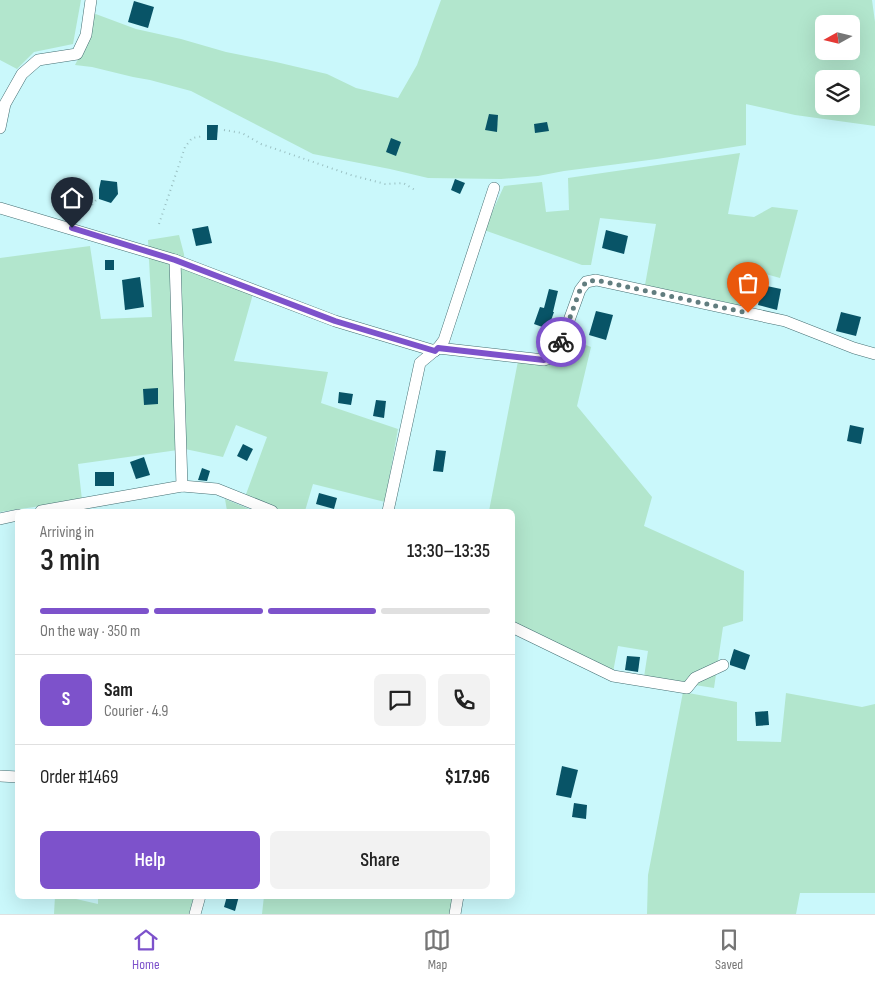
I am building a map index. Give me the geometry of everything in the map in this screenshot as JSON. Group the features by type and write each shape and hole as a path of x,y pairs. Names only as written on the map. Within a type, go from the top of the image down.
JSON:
{"street":[{"path":"0,128 5,104 22,74 38,60 77,54 86,35 91,0"},
{"path":"388,509 420,363 437,350 444,340 494,188"},
{"path":"0,208 175,260 335,321 437,350 544,360 551,358 559,348 580,290 586,282 596,280 785,321 854,348 875,354"},
{"path":"175,260 182,486"},
{"path":"52,509 182,486 217,489 267,509"},
{"path":"0,518 15,516"},
{"path":"515,628 613,676 687,688 695,678 723,664"},
{"path":"0,776 15,776"},
{"path":"195,914 199,899"},
{"path":"455,914 458,899"}],"path":[{"path":"224,130 242,133 261,144 351,175 385,184 403,184 415,190"},
{"path":"159,224 185,147 192,138 204,136"},
{"path":"72,228 97,199"}],"green space":[{"path":"0,0 81,0 73,44 34,52 17,69 0,60"},
{"path":"441,0 872,0 875,22 875,126 795,115 746,104 746,145 538,176 501,179 428,178 313,154 191,91 92,67 75,65 86,43 93,13 136,29 226,52 327,74 356,88 398,98 417,65"},
{"path":"740,153 728,214 754,217 772,207 798,210 780,278 755,271 745,308 645,285 656,224 600,218 591,265 582,265 484,230 504,186 542,182 546,212 569,210 568,178"},
{"path":"179,235 185,267 253,294 234,361 328,372 321,403 398,429 385,502 313,484 306,509 275,509 245,497 267,437 236,425 223,457 185,449 78,464 82,500 0,512 0,258 90,246 101,319 152,317 148,240"},
{"path":"566,337 591,347 577,406 652,497 644,526 744,571 743,621 723,627 714,688 644,677 648,651 618,646 613,672 515,622 515,509 489,509 518,361 544,363"},
{"path":"225,499 249,509 227,509"},
{"path":"683,692 737,702 737,741 781,742 786,693 862,707 875,704 875,893 800,893 796,914 647,914 648,875"},
{"path":"55,899 76,899 98,904 98,899 193,899 189,914 54,914"},
{"path":"264,899 452,899 450,914 262,914"}],"building":[{"path":"134,1 154,7 148,28 128,22"},
{"path":"489,114 498,115 497,132 485,130"},
{"path":"547,122 549,131 535,133 534,124"},
{"path":"207,125 218,125 217,140 207,140"},
{"path":"391,138 401,142 396,156 386,152"},
{"path":"455,179 465,183 460,194 451,190"},
{"path":"101,180 117,182 118,194 111,203 99,199"},
{"path":"208,226 212,243 196,246 192,229"},
{"path":"606,230 628,236 624,254 602,248"},
{"path":"105,260 114,260 114,270 105,270"},
{"path":"140,277 144,307 125,310 122,280"},
{"path":"762,285 781,289 777,310 758,305"},
{"path":"549,289 558,291 548,329 534,324 540,307 544,308"},
{"path":"596,311 613,315 606,340 589,335"},
{"path":"841,312 861,317 856,336 836,331"},
{"path":"158,388 158,404 144,405 143,389"},
{"path":"339,392 353,394 351,405 338,403"},
{"path":"376,400 386,401 384,418 373,416"},
{"path":"850,425 864,428 861,444 847,441"},
{"path":"243,444 253,449 247,461 237,456"},
{"path":"436,450 446,451 443,472 433,471"},
{"path":"144,457 150,475 136,479 130,462"},
{"path":"202,468 210,471 207,481 198,480"},
{"path":"95,472 114,472 114,486 95,486"},
{"path":"319,493 337,498 334,509 316,504"},
{"path":"734,649 750,655 745,670 730,665"},
{"path":"627,656 640,657 638,672 625,670"},
{"path":"768,711 769,725 756,726 755,712"},
{"path":"562,766 578,770 571,798 556,795"},
{"path":"574,803 587,805 586,819 572,817"},
{"path":"226,899 238,899 235,911 224,907"}],"way so far":[{"path":"561,342 580,290 586,282 596,280 748,313"}],"route":[{"path":"72,228 175,260 335,321 435,351 438,348 544,360 551,358 561,342"}]}
